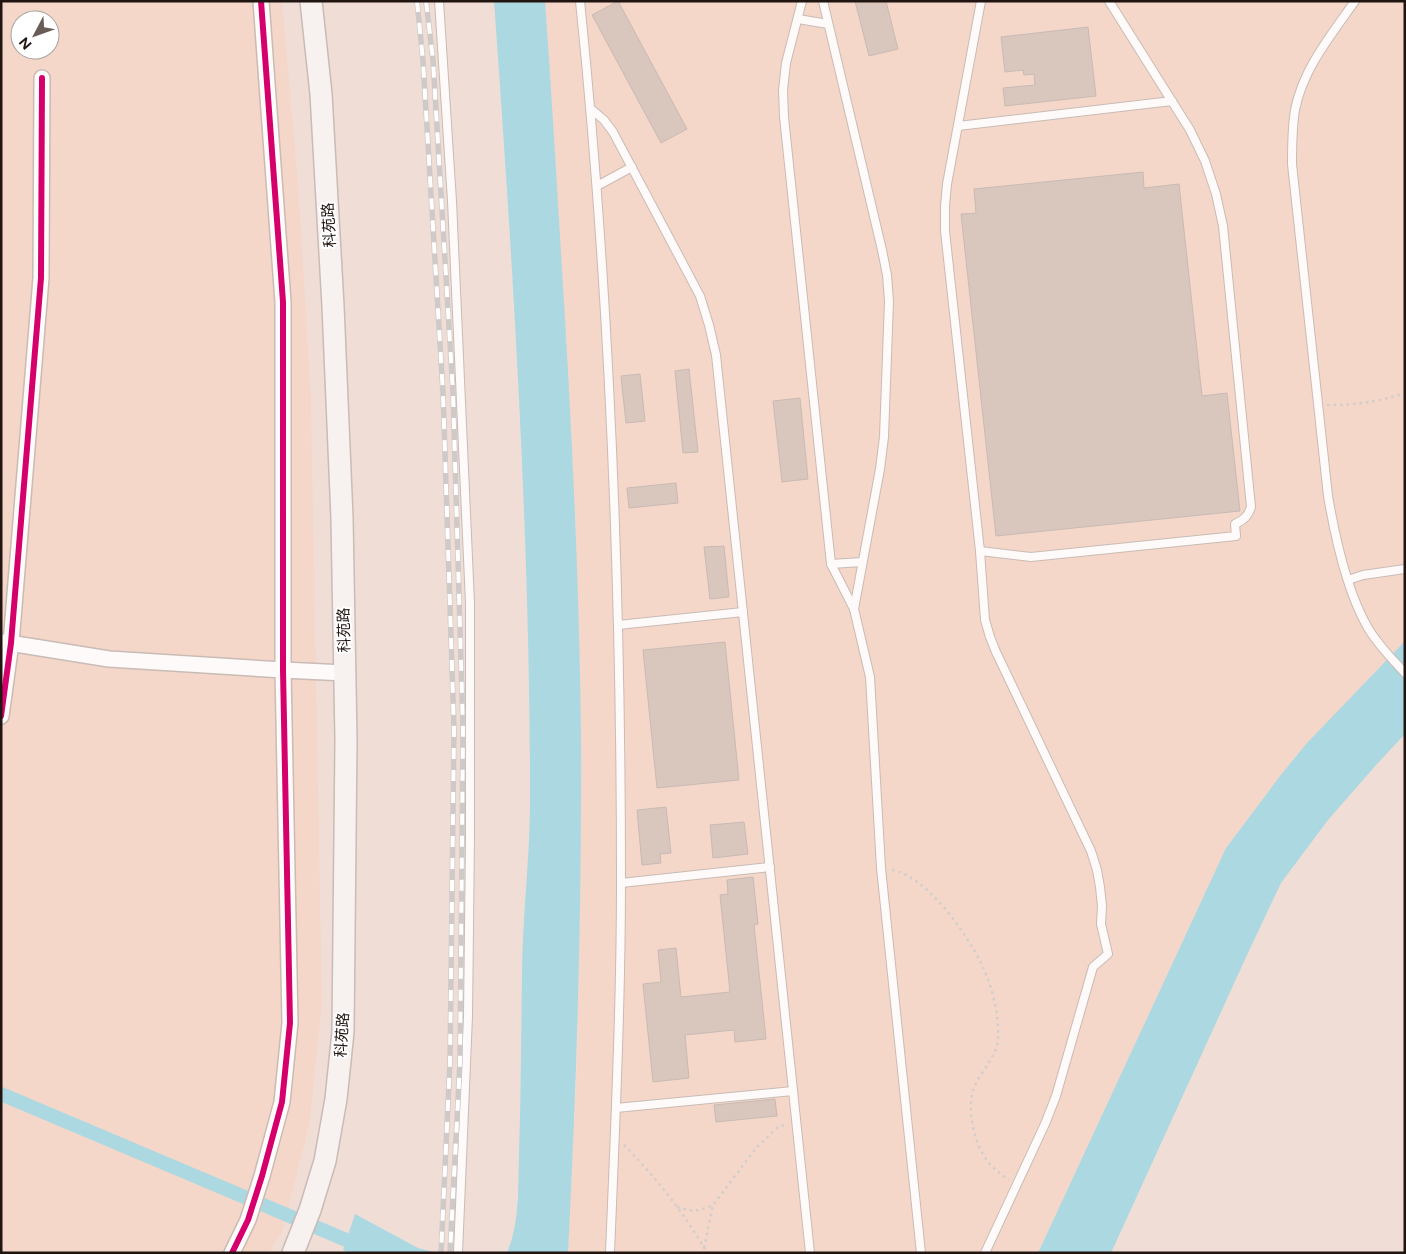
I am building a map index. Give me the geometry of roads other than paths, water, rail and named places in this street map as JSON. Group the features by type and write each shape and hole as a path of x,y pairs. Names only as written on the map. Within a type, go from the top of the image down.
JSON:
{"street":[{"path":"232,1253 248,1220 282,1102 290,1023 283,670 283,302 261,1"},
{"name":"科苑路","path":"301,1250 338,1155 348,1101 356,1033 359,750 342,518 334,306 321,94 311,1"},
{"name":"科苑路","path":"324,1 334,93 355,518 352,672"},
{"path":"1,716 6,642 41,278 42,78"},
{"path":"6,642 109,659 283,670 352,672"}],"lane":[{"path":"439,1 452,210 470,603 468,1016 458,1252"},
{"path":"580,1 598,186 609,376 618,625 621,883 616,1108 610,1253"},
{"path":"802,1 786,63 783,90 784,117 831,564 854,608 870,677 881,868 921,1253"},
{"path":"823,1 882,250 887,275 889,301 884,437 880,469 854,608"},
{"path":"982,1 947,184 945,231 986,620 990,637 1091,851 1100,887 1101,924 1108,954 1093,967 1056,1096 1045,1124 985,1253"},
{"path":"980,551 1032,557 1236,536 1235,524 1243,520 1251,507 1223,226 1216,194 1205,161 1190,130 1109,1"},
{"path":"1354,1 1312,64 1302,86 1295,109 1292,135 1292,164 1329,504 1340,552 1361,616 1377,642 1405,673"},
{"path":"798,19 828,24"},
{"path":"958,126 1172,101"},
{"path":"591,109 604,120 613,132 700,296 716,355 810,1253"},
{"path":"598,186 632,167"},
{"path":"831,564 862,562"},
{"path":"1348,580 1370,574 1405,569"},
{"path":"618,625 743,612"},
{"path":"621,883 770,867"},
{"path":"616,1108 793,1090"}],"water":[{"path":"494,1 545,1 565,313 576,551 581,730 578,992 568,1253 507,1253 514,1229 518,1191 522,955 530,823 529,701 524,501 519,401"},
{"path":"1405,641 1405,734 1328,820 1281,883 1111,1253 1038,1253 1226,848 1306,744"},
{"path":"355,1214 418,1248 437,1253 349,1253 343,1250"}],"waterway":[{"path":"1,1094 377,1253"}],"railway":[{"path":"417,1 423,61 443,393 454,729 450,1061 441,1253"},
{"path":"426,1 433,60 453,393 463,729 460,1062 450,1253"}]}
